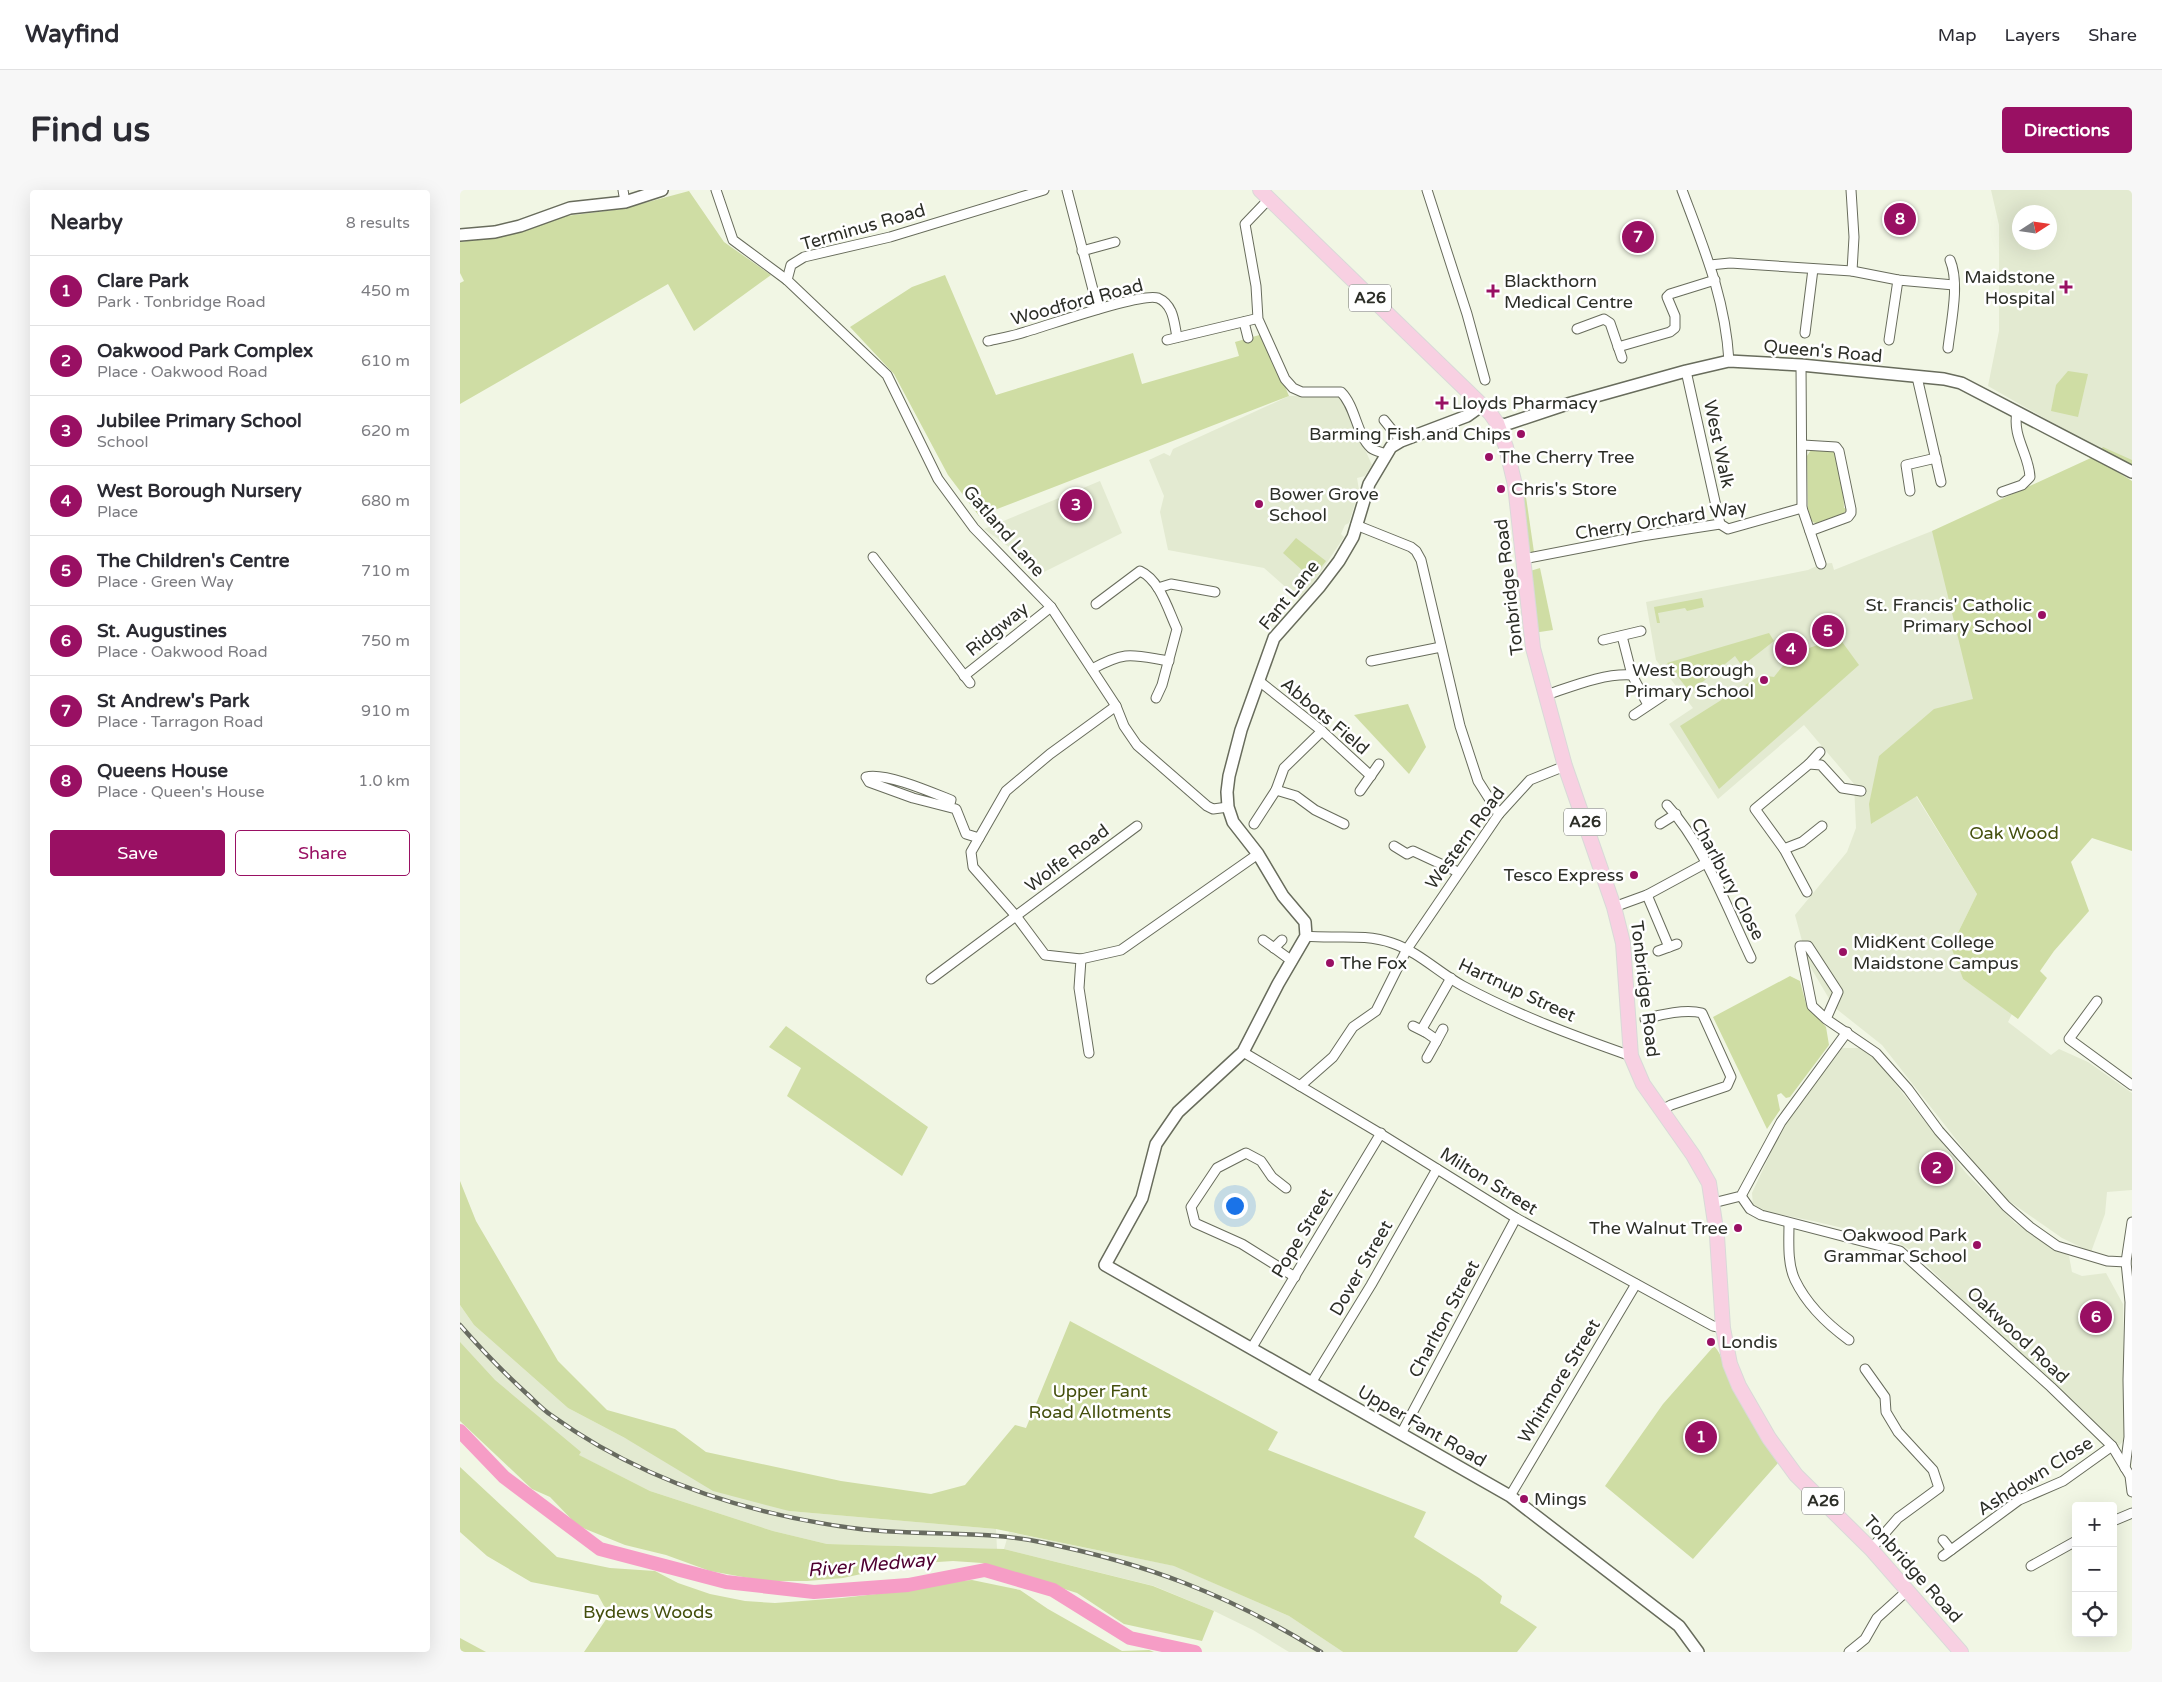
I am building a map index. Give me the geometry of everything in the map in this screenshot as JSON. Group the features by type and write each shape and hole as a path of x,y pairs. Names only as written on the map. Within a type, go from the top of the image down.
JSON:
{"main road":[{"name":"Tonbridge Road","path":"1264,194 1490,413 1497,423 1506,447 1515,485 1531,639 1565,766 1614,906 1623,943 1631,1056 1643,1084 1693,1156 1709,1183 1717,1236 1723,1328 1730,1364 1736,1379 1769,1438 1796,1475 1871,1549 1961,1652"}],"street":[{"path":"623,190 625,202"},
{"path":"460,236 495,232 520,226 570,208 625,202 662,190"},
{"name":"Gatland Lane","path":"716,190 733,240 787,280 887,374 938,479 974,528 1051,607 1116,706 1124,726 1137,745 1207,806 1213,809 1228,807"},
{"name":"Terminus Road","path":"787,280 791,265 804,257 890,237 1044,190"},
{"path":"1067,190 1098,309"},
{"path":"1427,190 1467,314 1485,380"},
{"path":"1682,190 1715,280 1726,323 1729,361"},
{"path":"1851,190 1854,237 1852,271"},
{"path":"1264,194 1245,224 1256,286 1258,319 1285,379 1293,388 1302,392 1341,392 1347,398 1365,440 1372,449 1386,454"},
{"path":"1082,250 1115,242"},
{"path":"1948,348 1954,285 1954,270 1950,260"},
{"path":"1710,265 1730,262 1852,271 1898,280 1954,285"},
{"path":"1805,333 1813,269"},
{"path":"1618,347 1670,332 1675,328 1675,316 1667,297 1670,294 1715,280"},
{"path":"1889,340 1898,280"},
{"name":"Woodford Road","path":"988,341 1024,333 1098,309 1148,297 1158,298 1171,309 1177,337"},
{"path":"1167,340 1255,319"},
{"path":"1577,329 1604,319 1610,323 1622,358"},
{"path":"1244,322 1248,338"},
{"name":"Queen's Road","path":"1497,423 1504,425 1564,405 1686,370 1729,361 1801,365 1944,379 1962,383 2132,472"},
{"path":"1801,365 1802,508 1821,564"},
{"name":"West Walk","path":"1686,370 1720,524"},
{"path":"1917,376 1941,482"},
{"name":"Fant Lane","path":"1306,936 1305,922 1283,896 1258,854 1233,822 1228,807 1229,776 1241,730 1274,638 1325,581 1353,537 1369,484 1391,447 1401,441 1467,416 1481,406"},
{"path":"2002,492 2022,485 2030,477 2017,435 2016,421 2018,412"},
{"path":"1384,420 1401,441"},
{"path":"1803,446 1836,447 1840,451 1851,509 1848,517 1810,531"},
{"path":"1910,492 1906,465 1936,458"},
{"name":"Cherry Orchard Way","path":"1523,559 1642,536 1720,524 1728,529 1802,508"},
{"path":"1356,525 1401,542 1416,551 1425,571 1460,726 1478,782 1499,814"},
{"name":"Ridgway","path":"873,557 877,572 967,679 1051,607"},
{"path":"1096,604 1140,571 1148,575 1158,588 1177,629 1161,689 1156,698"},
{"path":"1158,588 1171,584 1214,592"},
{"path":"1603,640 1642,631"},
{"path":"1622,636 1632,675 1648,705"},
{"path":"1371,661 1441,647"},
{"path":"1092,670 1120,655 1130,654 1169,661"},
{"path":"1546,696 1585,682 1620,674 1632,675"},
{"name":"Abbots Field","path":"1259,681 1322,731 1371,776"},
{"path":"1634,715 1664,695"},
{"path":"1116,706 1050,754 1006,791 971,852 973,867 1016,916 1045,955 1081,959 1121,950 1258,854"},
{"path":"1254,824 1276,790 1284,768 1322,731"},
{"path":"1807,892 1784,849 1755,809 1809,764 1820,752"},
{"name":"Abbots Field","path":"1360,791 1378,764"},
{"path":"1809,764 1821,765 1842,788 1861,791"},
{"name":"Western Road","path":"1300,1086 1333,1057 1353,1027 1376,1011 1407,949 1499,814 1530,780 1565,766"},
{"path":"949,807 951,800 919,788 875,774 866,777 869,782 913,798 956,809 966,834 979,838"},
{"path":"913,798 919,788"},
{"path":"1276,790 1296,796 1315,810 1344,824"},
{"name":"Charlbury Close","path":"1667,804 1676,814 1706,863 1751,958"},
{"name":"Charlbury Close","path":"1660,824 1676,814"},
{"name":"Wolfe Road","path":"931,979 1137,826"},
{"path":"1784,849 1802,842 1822,826"},
{"path":"1394,846 1407,854 1413,851 1458,872"},
{"path":"1614,906 1647,895 1706,863"},
{"path":"1647,895 1673,945 1658,950"},
{"path":"1243,1052 1278,984 1306,936"},
{"name":"Hartnup Street","path":"1306,936 1371,937 1407,949 1463,986 1553,1028 1631,1056"},
{"path":"1263,940 1292,962"},
{"path":"1274,948 1282,940"},
{"path":"1826,1019 1838,992 1808,946 1800,946 1812,1006 1826,1019 1876,1053 1908,1089 1939,1131 2006,1206 2030,1227 2058,1246 2107,1261 2126,1262"},
{"path":"1081,959 1079,988 1089,1053"},
{"path":"1425,1032 1424,1026 1451,978"},
{"path":"2097,1001 2069,1038 2132,1085"},
{"path":"1644,1019 1660,1014 1692,1010 1702,1013 1731,1077 1727,1086 1660,1111"},
{"path":"1413,1026 1434,1038 1436,1042"},
{"path":"1427,1058 1443,1029"},
{"path":"1713,1203 1741,1196 1781,1122 1847,1032"},
{"name":"Milton Street","path":"1243,1052 1381,1134 1516,1218 1713,1326 1723,1328"},
{"name":"Upper Fant Road","path":"1243,1052 1178,1112 1156,1144 1142,1198 1105,1264 1510,1496 1679,1626 1698,1652"},
{"name":"Pope Street","path":"1251,1349 1381,1134"},
{"path":"1286,1188 1272,1177 1260,1162 1246,1153 1217,1168 1191,1207 1196,1223 1242,1244 1295,1277"},
{"name":"Dover Street","path":"1311,1383 1371,1285 1437,1169"},
{"name":"Oakwood Road","path":"1741,1196 1750,1209 1761,1215 1900,1251 2051,1387 2112,1446 2130,1476 2132,1492"},
{"name":"Charlton Street","path":"1401,1434 1516,1218"},
{"path":"2125,1468 2129,1437 2130,1302 2126,1262 2132,1222"},
{"path":"1789,1223 1789,1256 1794,1280 1815,1311 1831,1327 1849,1340"},
{"name":"Whitmore Street","path":"1510,1496 1636,1284"},
{"path":"1826,1336 1831,1327"},
{"path":"1865,1369 1885,1397 1886,1412 1898,1432 1933,1470 1940,1488 1898,1518 1871,1549"},
{"name":"Ashdown Close","path":"1943,1540 1947,1553 2019,1500 2063,1480 2112,1446"},
{"path":"2117,1519 2132,1513"},
{"path":"2031,1566 2072,1543"},
{"path":"1848,1652 1865,1639 1877,1618 1908,1590"}],"shaded area":[{"name":"Maidstone Hospital","path":"1991,190 2132,190 2132,468 1988,386 1999,331 1999,225"},
{"name":"Bower Grove School","path":"1289,396 1336,396 1342,399 1372,465 1365,476 1357,478 1359,490 1349,523 1345,525 1341,534 1344,537 1316,579 1299,599 1264,568 1168,550 1160,512 1164,496 1149,460 1164,453 1170,456 1173,449"},
{"path":"1100,481 1122,533 1036,576 1016,552 984,529"},
{"path":"2132,481 1976,710 1871,824 1916,796 1977,894 1951,947 1963,979 2012,1014 2008,1022 2051,1055 2059,1049 2088,1062 2132,1093 2132,1190 2107,1192 2105,1214 2091,1252 2062,1238 1999,1194 1882,1045 1834,1007 1808,963 1795,915 1847,852 1856,828 1854,784 1804,725 1718,799 1669,724 1693,708 1656,660 1646,602 1808,570 1821,564 1832,563 1834,570 1932,531"},
{"name":"Oakwood Park Grammar School","path":"1842,1048 1863,1048 1878,1062 1966,1173 2015,1223 2069,1256 2072,1272 2082,1276 2106,1273 2123,1304 2124,1440 2118,1447 1912,1251 1894,1240 1758,1210 1753,1205 1752,1193 1785,1122"},
{"path":"460,1305 474,1325 568,1408 625,1438 789,1511 996,1529 997,1549 827,1544 773,1531 650,1491 578,1455 460,1356"},
{"path":"1009,1532 1175,1566 1289,1616 1343,1652 1289,1652 1253,1630 1214,1611 1154,1586 1004,1549"}],"green space":[{"path":"689,191 724,242 771,275 694,331 668,284 460,404 460,283 464,281 460,273 460,242 503,236 566,216 622,209"},
{"path":"945,275 996,395 1133,353 1142,384 1239,356 1235,342 1263,334 1289,396 979,516 948,475 894,374 850,327 912,287"},
{"path":"2068,371 2088,374 2078,417 2051,411 2056,385"},
{"path":"2103,447 2132,460 2132,468 2101,450"},
{"path":"1811,450 1833,451 1836,453 1843,488 1844,508 1847,509 1842,516 1817,524 1811,521 1808,509 1807,456"},
{"name":"St. Francis' Catholic Primary School","path":"2093,457 2132,481 2132,851 2092,838 2071,862 2089,911 2054,951 2040,971 2047,978 2018,1019 1963,979 1951,947 1977,894 1917,796 1871,824 1869,804 1879,756 1934,709 1973,699 1932,531"},
{"path":"1522,497 1526,497 1534,552 1528,552"},
{"path":"1296,538 1326,561 1312,579 1283,553"},
{"path":"1540,568 1553,630 1533,633 1530,571"},
{"path":"1702,598 1704,607 1687,611 1685,608 1658,613 1660,623 1657,623 1654,607"},
{"path":"1769,633 1774,641 1742,666 1735,656 1690,692 1667,663"},
{"path":"1840,639 1859,665 1719,789 1680,726 1761,675 1774,677 1795,655 1802,651"},
{"path":"1408,704 1426,747 1409,774 1354,715"},
{"path":"1790,976 1800,981 1806,1004 1826,1027 1829,1045 1790,1097 1786,1098 1781,1093 1777,1095 1780,1110 1767,1129 1713,1017"},
{"path":"786,1026 928,1127 902,1176 787,1096 801,1068 769,1047"},
{"name":"Upper Fant Road Allotments","path":"460,1181 476,1221 558,1361 607,1410 675,1429 706,1452 841,1481 931,1494 965,1485 1015,1425 1026,1428 1070,1321 1278,1432 1268,1450 1426,1512 1414,1537 1479,1578 1502,1596 1500,1603 1537,1627 1517,1652 1343,1652 1289,1616 1174,1566 996,1529 789,1511 713,1491 625,1438 568,1408 474,1325 460,1305"},
{"path":"460,1342 495,1380 581,1452 579,1455 650,1491 773,1531 827,1544 1004,1549 1153,1586 1214,1611 1202,1641 1124,1624 1077,1593 982,1563 953,1561 907,1564 843,1578 807,1581 765,1581 710,1571 666,1555 625,1545 578,1526 550,1497 532,1489 460,1421"},
{"path":"1714,1346 1752,1422 1778,1463 1693,1559 1605,1486 1663,1404"},
{"name":"Bydews Woods","path":"460,1467 557,1557 610,1568 655,1571 678,1583 710,1594 745,1601 775,1603 911,1590 947,1582 972,1580 1020,1590 1048,1609 1122,1651 1149,1650 1154,1652 584,1652 609,1615 598,1595 531,1582 487,1556 460,1532"},
{"path":"460,1638 486,1652 460,1652"}],"waterway":[{"name":"River Medway","path":"460,1431 504,1477 600,1549 726,1582 814,1592 908,1585 985,1570 1053,1590 1130,1638 1195,1652"}],"railway":[{"path":"460,1325 509,1376 551,1415 586,1438 622,1458 659,1476 698,1491 738,1504 819,1523 882,1531 973,1534 1018,1538 1078,1550 1151,1571 1220,1598 1287,1632 1321,1652"}],"place":[{"name":"Queens House","path":"1900,219"},
{"name":"St Andrew's Park","path":"1638,237"},
{"name":"Maidstone Hospital","path":"2066,287"},
{"name":"Blackthorn Medical Centre","path":"1493,291"},
{"name":"Lloyds Pharmacy","path":"1442,403"},
{"name":"Barming Fish and Chips","path":"1521,434"},
{"name":"The Cherry Tree","path":"1489,457"},
{"name":"Chris's Store","path":"1501,489"},
{"name":"Bower Grove School","path":"1259,504"},
{"name":"Jubilee Primary School","path":"1076,505"},
{"name":"St. Francis' Catholic Primary School","path":"2042,615"},
{"name":"The Children's Centre","path":"1828,631"},
{"name":"West Borough Nursery","path":"1791,649"},
{"name":"West Borough Primary School","path":"1764,680"},
{"name":"Tesco Express","path":"1634,875"},
{"name":"MidKent College Maidstone Campus","path":"1843,952"},
{"name":"The Fox","path":"1330,963"},
{"name":"Oakwood Park Complex","path":"1937,1168"},
{"name":"The Walnut Tree","path":"1738,1228"},
{"name":"Oakwood Park Grammar School","path":"1977,1245"},
{"name":"St. Augustines","path":"2096,1317"},
{"name":"Londis","path":"1711,1342"},
{"name":"Clare Park","path":"1701,1437"},
{"name":"Mings","path":"1524,1499"}],"park label":[{"name":"Oak Wood","path":"2014,833"}]}
